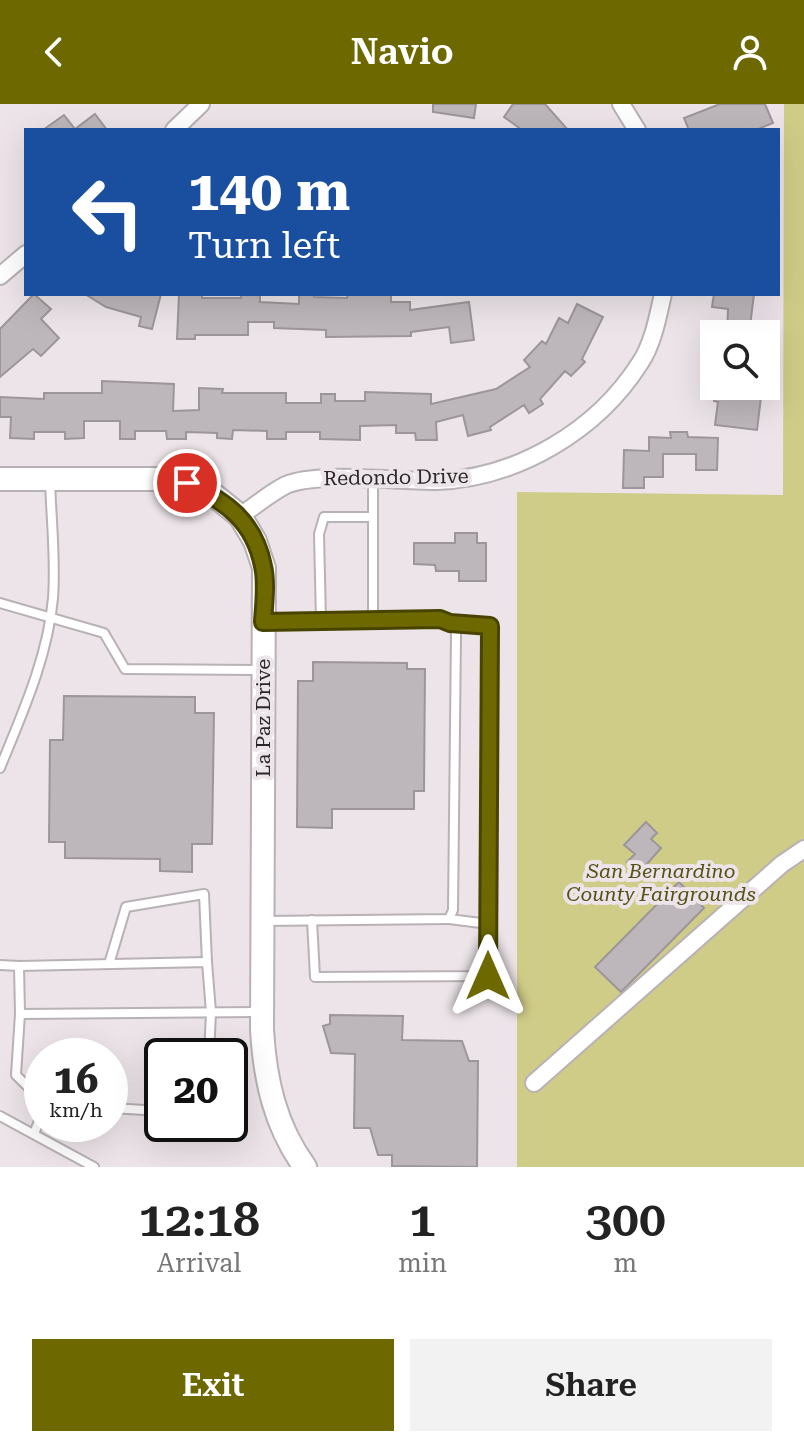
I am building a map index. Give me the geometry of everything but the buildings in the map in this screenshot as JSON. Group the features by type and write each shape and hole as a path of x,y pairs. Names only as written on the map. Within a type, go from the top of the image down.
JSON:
{"street":[{"path":"176,128 201,104"},
{"path":"621,104 636,128"},
{"path":"0,276 24,256"},
{"name":"Redondo Drive","path":"240,516 286,485 307,479 439,481 488,474 525,461 559,443 595,415 623,385 642,361 662,296"},
{"name":"La Paz Drive","path":"0,479 155,479 187,483 215,496 240,516 255,541 264,568 264,1068 273,1105 295,1154 305,1167"},
{"path":"534,1083 782,864 804,849"}],"lane":[{"path":"0,768 31,690 50,618 53,595 50,479"},
{"path":"373,480 373,620"},
{"path":"321,621 319,534 324,517 373,517"},
{"path":"0,603 104,633 125,669 263,670"},
{"path":"263,622 440,619 450,623 490,626 488,976 315,977 312,920"},
{"path":"449,919 453,910 455,832 456,633 450,623"},
{"path":"109,964 126,907 204,894 210,1038"},
{"path":"262,921 449,919 489,924"},
{"path":"0,965 207,962"},
{"path":"19,966 16,1075 24,1083"},
{"path":"20,1014 262,1012"},
{"path":"0,1116 24,1129"},
{"path":"49,1142 94,1167"}],"green space":[{"name":"San Bernardino County Fairgrounds","path":"784,104 804,104 804,1167 517,1167 517,492 783,495"}],"route":[{"path":"187,483 215,496 240,516 255,541 264,568 263,622 440,619 450,623 490,626 488,976"}]}
